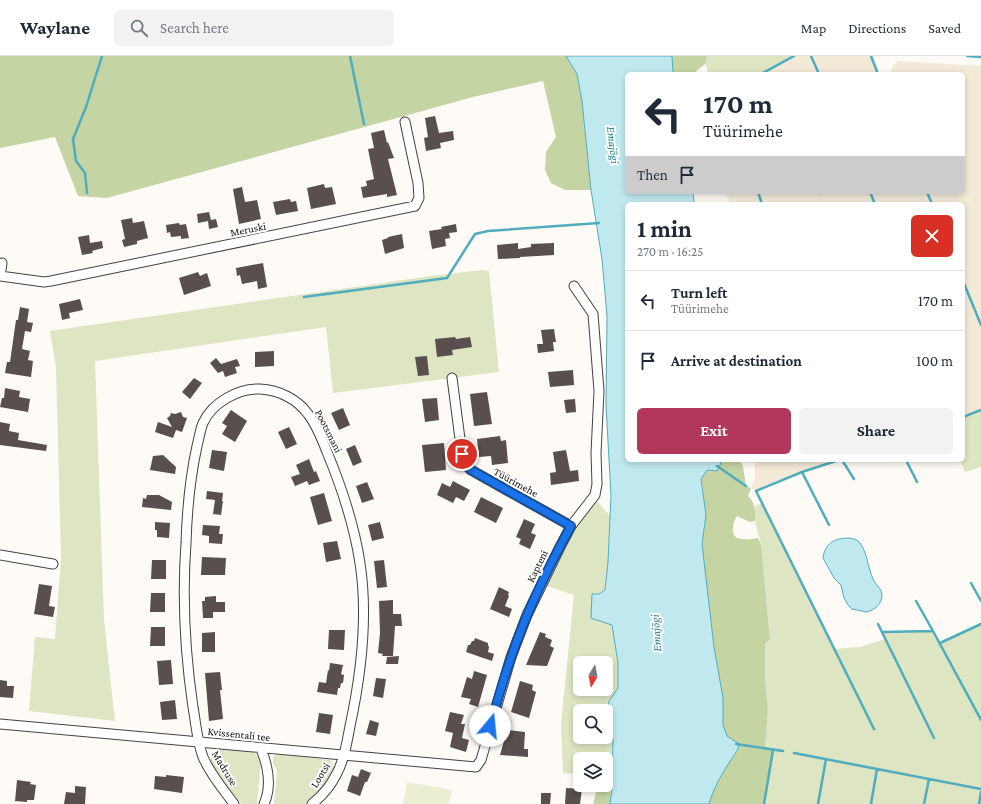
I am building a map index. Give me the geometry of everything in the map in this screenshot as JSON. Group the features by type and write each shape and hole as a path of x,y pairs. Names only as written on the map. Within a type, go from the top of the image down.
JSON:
{"street":[{"name":"Meruski","path":"0,276 44,282 51,281 415,206 419,198 418,183 405,122"},
{"path":"0,276 2,263"},
{"name":"Kapteni","path":"476,768 481,760 511,657 524,622 571,526 595,495 597,484 596,453 599,390 593,314 574,286"},
{"name":"Tüürimehe","path":"452,378 462,454 465,464 471,470 571,526"},
{"name":"Pootsmani","path":"198,742 189,683 185,626 185,553 194,459 202,424 215,407 231,395 255,389 264,389 280,393 299,404 310,416 340,483 352,525 360,565 363,596 361,668 343,756"},
{"path":"0,555 53,564"},
{"name":"Kvissentali tee","path":"0,724 476,768"},
{"name":"Madruse","path":"198,742 204,759 211,772 234,804"},
{"path":"261,749 266,762 268,781 267,798 264,804"},
{"name":"Lootsi","path":"312,804 324,794 336,774 343,756"}],"shaded area":[{"path":"794,56 871,56 877,72 765,72"},
{"path":"898,61 981,66 981,410 965,416 965,202 730,202 726,194 965,194 965,72 891,72 893,65"},
{"path":"755,462 833,462 802,472 756,491 751,488 755,478"}],"green space":[{"path":"0,56 566,56 577,74 582,101 591,190 565,190 551,183 545,170 546,152 556,137 543,81 473,97 107,198 78,196 55,137 0,148"},
{"path":"672,56 707,56 705,64 695,72 673,72"},
{"path":"707,56 794,56 765,72 708,72 705,64"},
{"path":"482,270 489,271 499,372 333,393 326,327 95,361 104,620 115,721 29,711 35,637 55,639 61,560 56,367 50,331"},
{"path":"981,410 981,467 965,472 961,462 965,462 965,416"},
{"path":"720,462 741,462 746,486 751,488 748,496 754,505 755,521 750,522 737,516 733,526 733,534 738,538 744,539 758,538 761,545 770,639 765,644 765,676 768,710 765,749 773,750 764,804 709,804 718,782 738,749 727,736 723,725 723,698 714,647 702,544 706,515 701,479 707,470 721,463"},
{"path":"594,501 598,502 610,516 605,590 599,594 612,625 618,663 618,688 613,695 613,656 573,656 573,696 612,696 609,701 609,704 573,704 573,744 613,744 613,752 573,752 573,774 563,773 561,723 574,595 544,585 574,529"},
{"path":"762,503 835,649 860,647 885,639 882,632 933,631 940,643 981,624 981,804 764,804 773,751 765,749 768,710 765,676 765,643 770,639 761,545 755,521 755,506"},
{"path":"218,749 252,751 261,759 257,804 242,804 220,777 211,759 214,751"},
{"path":"277,754 330,760 333,764 333,770 328,781 321,791 308,804 274,804 277,771 273,763 273,757"},
{"path":"407,782 452,790 449,804 403,804"},
{"path":"611,792 610,804 593,804 596,793"}],"water":[{"name":"Emajõgi","path":"566,56 672,56 673,72 625,72 625,194 693,194 694,202 625,202 625,462 721,463 717,471 707,470 701,479 706,515 702,544 714,647 723,698 723,725 727,736 739,744 738,749 718,782 709,804 610,804 612,792 613,792 613,704 609,704 609,701 618,688 618,663 612,625 591,618 592,594 599,594 605,590 608,562 611,496 606,405 607,316 602,259 591,190 582,101 577,74"},
{"path":"849,538 855,539 860,543 866,555 873,579 882,593 882,598 879,604 872,610 866,612 852,609 848,605 844,598 841,585 834,578 823,558 828,545 835,540"}],"building":[{"path":"435,116 439,133 453,131 454,140 440,143 441,148 426,151 424,138 428,137 425,118"},
{"path":"384,130 387,143 388,142 394,158 388,159 397,195 387,197 387,194 363,198 361,187 367,186 366,181 374,179 368,149 374,148 371,133"},
{"path":"324,184 325,188 332,187 336,204 311,209 307,188"},
{"path":"242,187 245,202 257,200 261,219 239,224 233,189"},
{"path":"290,199 291,202 296,201 298,211 276,215 273,202"},
{"path":"209,212 211,220 216,219 218,227 209,229 208,221 198,223 197,214"},
{"path":"132,218 133,223 144,221 148,238 137,241 137,244 124,247 122,240 125,239 121,220"},
{"path":"179,223 180,225 186,224 189,238 181,239 181,236 171,237 170,232 167,233 166,225"},
{"path":"456,224 457,232 449,233 450,238 445,239 446,246 432,249 429,231 442,229 441,227"},
{"path":"402,234 404,248 385,254 382,240"},
{"path":"89,235 90,243 102,241 103,248 92,251 93,253 82,255 78,237"},
{"path":"518,243 518,249 531,247 531,244 554,243 554,255 498,259 497,245"},
{"path":"263,263 267,287 258,289 257,281 242,284 240,275 237,276 236,268"},
{"path":"198,272 200,276 207,273 211,286 184,295 179,278"},
{"path":"80,299 83,310 69,313 70,318 62,320 59,304"},
{"path":"20,307 29,309 27,322 33,323 31,332 25,331 22,349 30,351 28,360 33,361 31,377 5,373 7,362 10,362 16,320 18,320"},
{"path":"554,329 556,342 553,342 554,351 538,353 537,344 543,344 541,330"},
{"path":"455,337 456,339 470,337 472,347 452,350 453,355 437,357 435,339"},
{"path":"274,351 274,366 255,367 255,352"},
{"path":"427,356 429,375 418,376 415,357"},
{"path":"216,358 221,364 237,359 240,366 235,367 237,373 225,377 223,371 218,373 210,363"},
{"path":"573,370 574,385 550,387 548,372"},
{"path":"194,378 202,383 190,399 182,392"},
{"path":"5,388 20,391 19,397 30,399 28,412 0,407 2,398 4,398"},
{"path":"487,392 492,424 474,426 470,394"},
{"path":"437,398 439,420 425,422 422,399"},
{"path":"575,399 576,412 566,413 564,400"},
{"path":"343,408 350,425 339,430 331,413"},
{"path":"231,410 247,421 235,442 222,434 227,426 222,423"},
{"path":"181,412 183,417 187,418 182,432 176,430 173,438 155,432 158,422 172,427 167,418 171,413 175,414"},
{"path":"0,422 10,424 9,431 19,433 18,440 47,445 46,451 0,445"},
{"path":"289,427 297,444 286,449 278,432"},
{"path":"500,436 501,441 506,440 508,463 492,465 491,456 479,457 477,439"},
{"path":"444,443 446,470 425,472 422,445"},
{"path":"355,445 362,462 353,466 346,449"},
{"path":"212,450 227,452 224,471 209,468"},
{"path":"566,450 570,471 578,470 579,481 551,485 550,473 556,472 553,452"},
{"path":"163,455 176,467 175,474 150,470 153,456"},
{"path":"309,459 314,472 316,471 320,481 309,485 307,481 295,486 291,477 300,474 296,465"},
{"path":"453,481 470,490 464,501 456,497 453,503 437,495 442,483 450,487"},
{"path":"367,482 374,499 362,503 356,486"},
{"path":"207,491 223,493 221,515 213,514 215,500 206,499"},
{"path":"324,493 332,521 318,525 310,497"},
{"path":"147,495 159,495 172,502 171,510 142,507 143,498 146,499"},
{"path":"481,497 503,508 496,523 474,512"},
{"path":"524,519 535,524 531,533 536,535 530,549 519,544 521,539 516,537"},
{"path":"155,522 170,523 169,538 157,537"},
{"path":"380,522 384,538 372,541 368,525"},
{"path":"203,525 220,526 219,534 223,534 222,544 209,543 209,536 202,535"},
{"path":"337,541 341,559 326,562 323,543"},
{"path":"202,557 226,558 225,575 201,575"},
{"path":"152,560 166,560 166,579 151,579"},
{"path":"384,560 387,587 377,588 374,561"},
{"path":"39,584 52,586 49,606 55,607 53,617 34,614"},
{"path":"499,587 509,592 505,606 512,609 509,617 490,609"},
{"path":"151,593 165,593 165,612 150,612"},
{"path":"216,596 216,602 225,602 225,612 213,612 213,618 203,618 202,601 205,601 205,597"},
{"path":"393,600 393,614 401,614 402,626 395,626 393,656 382,656 383,654 378,653 380,633 379,601"},
{"path":"151,627 165,627 165,646 150,646"},
{"path":"329,630 345,630 344,650 328,649"},
{"path":"215,632 215,652 202,652 202,633"},
{"path":"540,632 546,634 545,637 552,640 550,646 554,648 547,666 526,665"},
{"path":"475,638 488,643 488,652 494,654 492,661 466,652 468,645 474,641"},
{"path":"399,656 398,664 386,664 387,657"},
{"path":"171,660 173,684 159,685 157,661"},
{"path":"330,663 343,665 341,674 344,675 343,683 341,683 340,688 338,688 337,695 317,692 319,682 326,683"},
{"path":"474,671 487,675 478,707 469,704 471,699 461,697 467,677 472,679"},
{"path":"220,672 223,719 209,721 205,673"},
{"path":"376,678 386,679 383,698 373,696"},
{"path":"0,680 7,681 7,686 14,686 13,698 0,697"},
{"path":"520,681 533,685 532,690 536,692 529,718 511,712"},
{"path":"175,700 177,719 162,720 160,702"},
{"path":"450,712 464,715 461,724 465,724 462,738 469,740 466,752 450,747 453,733 445,731"},
{"path":"319,713 333,715 330,734 316,732"},
{"path":"370,720 379,723 376,736 366,734"},
{"path":"507,730 525,732 524,749 528,749 528,757 500,755"},
{"path":"361,769 371,773 367,782 365,782 360,796 347,791 352,775 358,777"},
{"path":"166,775 184,777 182,793 154,789 155,776 166,777"},
{"path":"17,780 31,782 30,784 36,785 34,800 27,800 27,802 15,801"},
{"path":"75,786 86,787 85,804 64,804 66,792 75,793"},
{"path":"566,788 573,788 573,792 582,792 580,804 565,804"},
{"path":"541,793 551,793 550,804 541,804"}],"waterway":[{"path":"87,193 85,173 76,161 73,139 86,107 102,56"},
{"path":"350,56 364,124"},
{"path":"765,72 794,56"},
{"path":"811,56 818,72"},
{"path":"871,56 877,72"},
{"path":"967,56 981,57"},
{"path":"759,194 761,202"},
{"path":"871,194 874,202"},
{"path":"928,194 931,202"},
{"path":"304,297 447,278 475,234 488,231 599,223"},
{"path":"965,286 981,325"},
{"path":"965,416 981,410"},
{"path":"833,462 802,472 756,491 874,729"},
{"path":"843,462 854,479"},
{"path":"907,462 917,482"},
{"path":"717,466 746,486"},
{"path":"802,472 829,525"},
{"path":"971,583 981,601"},
{"path":"916,601 933,631"},
{"path":"878,624 934,738"},
{"path":"940,643 981,624"},
{"path":"882,632 933,631 981,720"},
{"path":"736,744 783,751"},
{"path":"764,804 773,750"},
{"path":"794,753 981,789"},
{"path":"818,804 826,759"},
{"path":"871,804 877,769"},
{"path":"924,804 929,779"},
{"path":"979,804 981,792"}],"route":[{"path":"462,454 465,464 471,470 571,526 527,615 511,657 490,726"}]}
